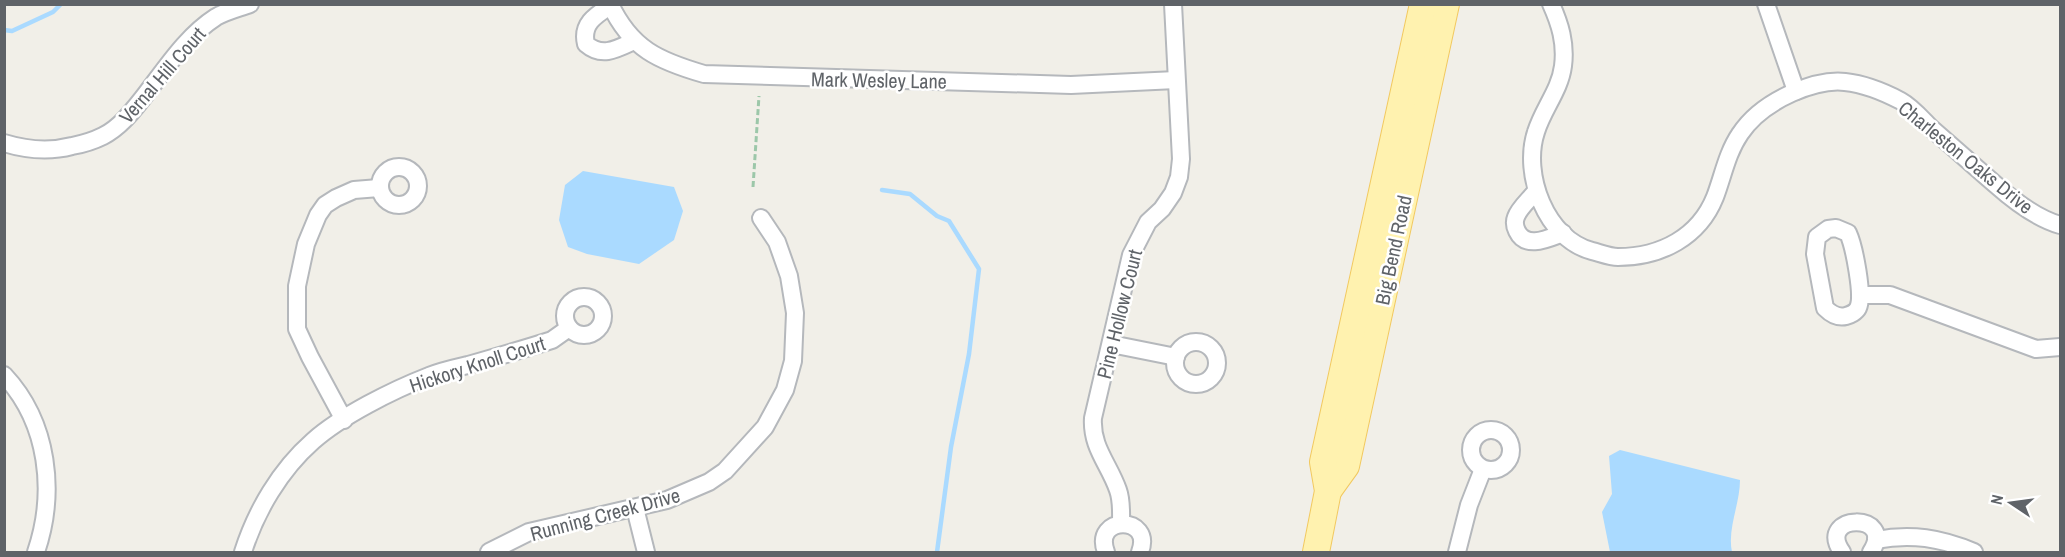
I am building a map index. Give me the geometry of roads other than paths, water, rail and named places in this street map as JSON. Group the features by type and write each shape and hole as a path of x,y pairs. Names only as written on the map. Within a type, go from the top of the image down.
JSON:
{"main road":[{"name":"Big Bend Road","path":"1316,552 1328,491 1323,462 1423,4"},
{"name":"Big Bend Road","path":"1328,491 1346,466 1446,4"}],"street":[{"name":"Vernal Hill Court","path":"4,143 26,149 45,150 86,143 103,136 132,112 188,41 202,27 218,15 250,4"},
{"name":"Pine Hollow Court","path":"1121,524 1121,501 1118,489 1096,445 1092,432 1093,418 1131,255 1148,222 1162,209 1173,193 1179,177 1181,159 1173,4"},
{"name":"Charleston Oaks Drive","path":"1551,4 1564,42 1563,65 1558,88 1535,133 1531,156 1536,191 1549,219 1571,241 1586,250 1616,257 1648,254 1670,247 1692,233 1707,215 1729,153 1740,133 1762,110 1776,100 1796,91 1818,84 1843,82 1866,86 1903,102 2006,194 2027,210 2061,225"},
{"path":"1766,4 1796,91"},
{"name":"Mark Wesley Lane","path":"610,5 634,41 643,49 671,63 704,74 1071,85 1176,80"},
{"path":"610,5 588,23 584,37 586,44 598,52 607,52 634,41"},
{"path":"344,420 297,329 297,286 306,244 318,215 325,205 354,190 379,188"},
{"path":"1536,191 1516,217 1515,228 1518,234 1528,241 1535,242 1563,233"},
{"name":"Running Creek Drive","path":"489,552 529,532 635,508 687,493 725,471 765,427 785,390 793,362 795,313 789,276 777,242 760,218"},
{"path":"1836,228 1848,233 1853,244 1860,295 1858,308 1848,316 1836,316 1826,308 1815,254 1815,244 1822,232 1836,228"},
{"path":"1860,295 1890,295 2037,349 2061,347"},
{"name":"Hickory Knoll Court","path":"243,552 258,515 278,482 313,441 378,400 429,376 552,340 569,328"},
{"path":"1111,344 1176,357"},
{"path":"4,375 27,407 36,426 45,465 47,506 36,552"},
{"path":"1456,552 1468,505 1483,469"},
{"path":"635,508 646,552"},
{"path":"1842,552 1837,539 1839,532 1847,523 1860,521 1866,524 1874,534 1873,546 1896,536 1916,536 1940,540 1974,552"},
{"path":"1106,552 1103,545 1106,533 1115,525 1121,524 1134,527 1138,532 1142,544 1140,552"}],"water":[{"path":"583,171 674,187 683,211 674,240 639,264 587,254 568,247 559,220 565,185"},
{"path":"1620,450 1740,480 1731,534 1732,552 1610,552 1602,512 1612,494 1609,456"}],"waterway":[{"path":"4,30 12,31 53,12 61,4"},
{"path":"882,190 910,194 937,216 949,221 979,269 969,354 951,447 937,552"}]}
